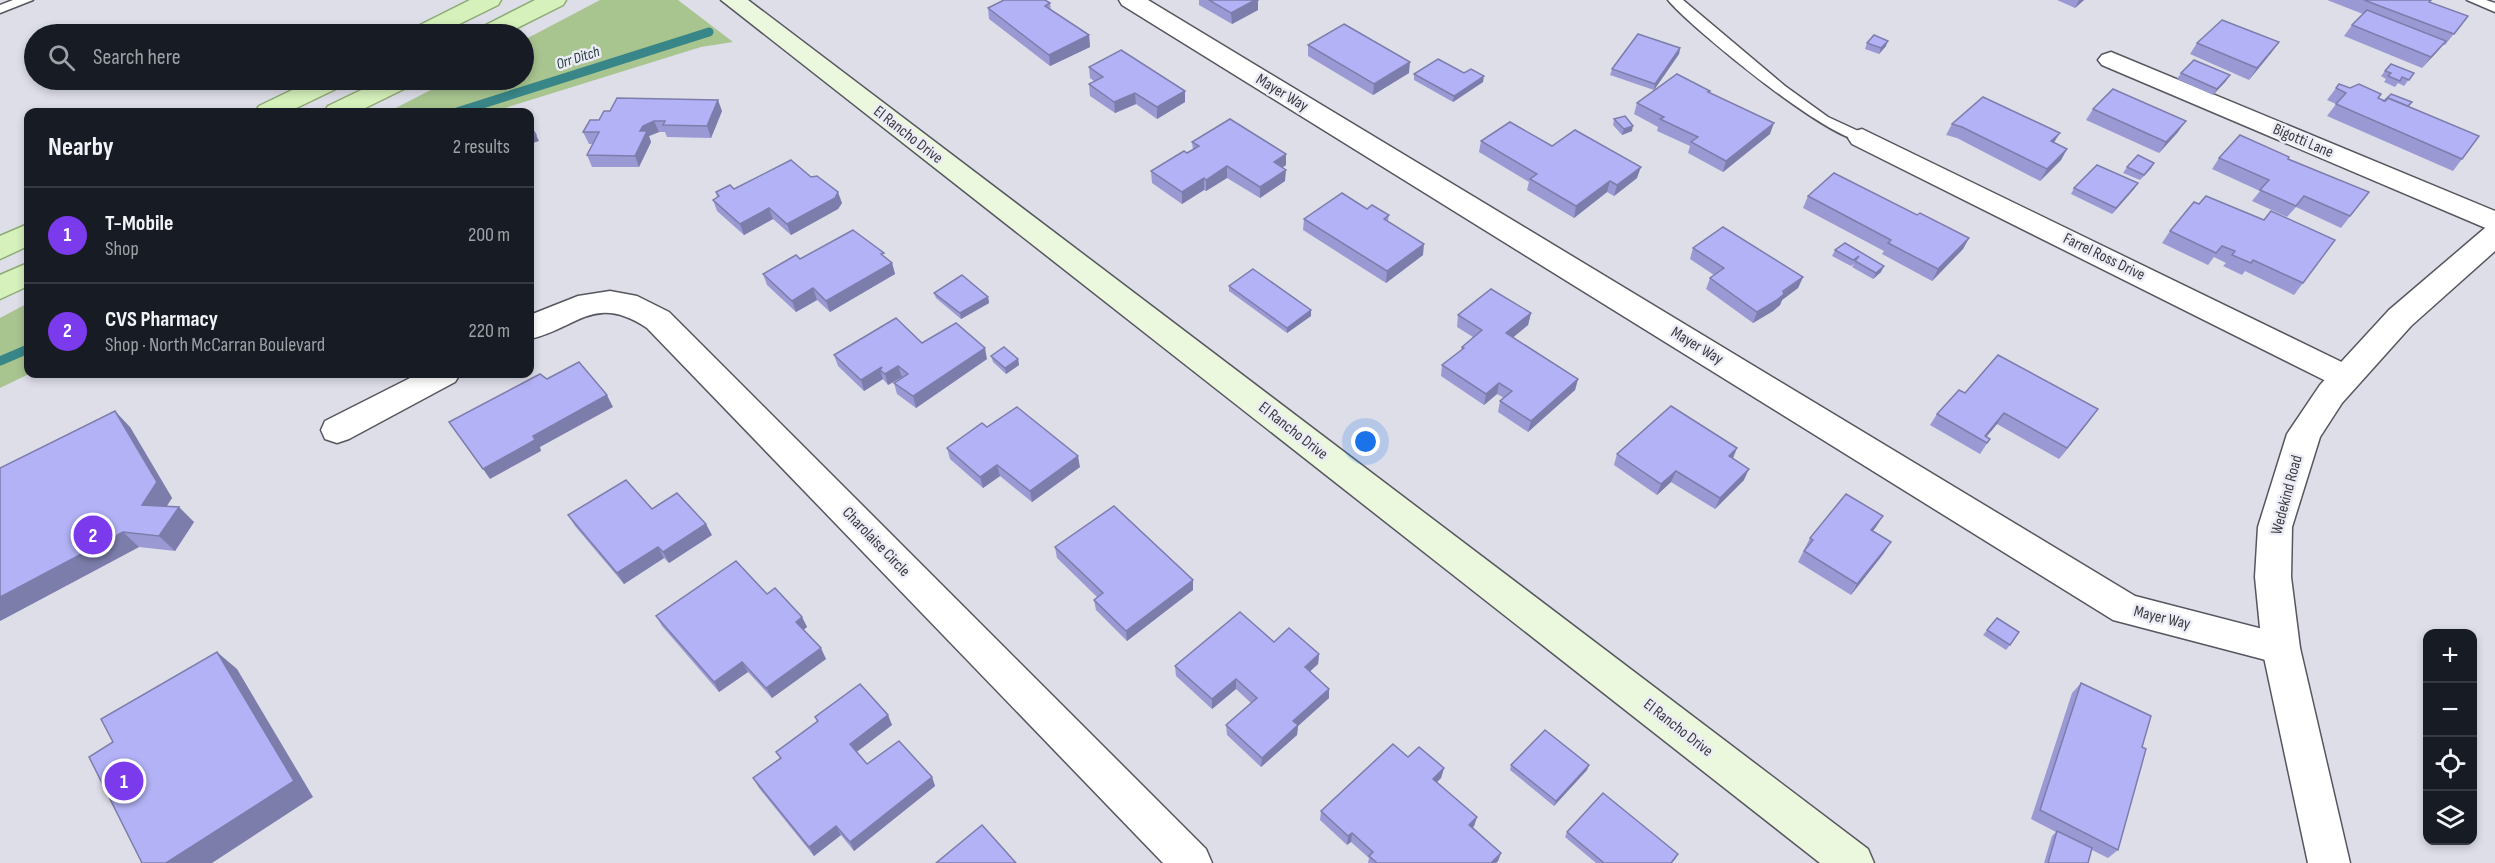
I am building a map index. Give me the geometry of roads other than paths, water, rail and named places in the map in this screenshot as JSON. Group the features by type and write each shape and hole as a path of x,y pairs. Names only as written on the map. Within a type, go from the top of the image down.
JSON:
{"main road":[{"path":"440,24 489,0"},
{"path":"507,24 554,0"},
{"name":"El Rancho Drive","path":"733,0 1853,863"},
{"path":"276,108 313,90"},
{"path":"346,108 381,90"},
{"path":"0,249 24,236"},
{"path":"0,288 24,275"}],"street":[{"name":"Mayer Way","path":"1131,0 2126,609 2282,648"},
{"name":"Bigotti Lane","path":"2111,60 2495,222"},
{"name":"Farrel Ross Drive","path":"1862,138 2346,377"},
{"name":"Wedekind Road","path":"2329,863 2282,648 2273,577 2275,527 2304,434 2346,377 2400,318 2495,235"},
{"name":"Charolaise Circle","path":"534,326 567,310 598,302 625,302 643,308 658,320 1191,863"},
{"path":"337,430 436,378"}],"lane":[{"path":"0,9 26,0"},
{"path":"1675,0 1780,89 1823,120 1862,138"},
{"path":"2474,0 2495,8"}],"waterway":[{"name":"Orr Ditch","path":"534,88 709,32"},
{"name":"Orr Ditch","path":"470,108 526,90"},
{"name":"Orr Ditch","path":"0,361 24,351"}],"place":[{"name":"CVS Pharmacy","path":"93,535"},
{"name":"T-Mobile","path":"124,781"}]}
